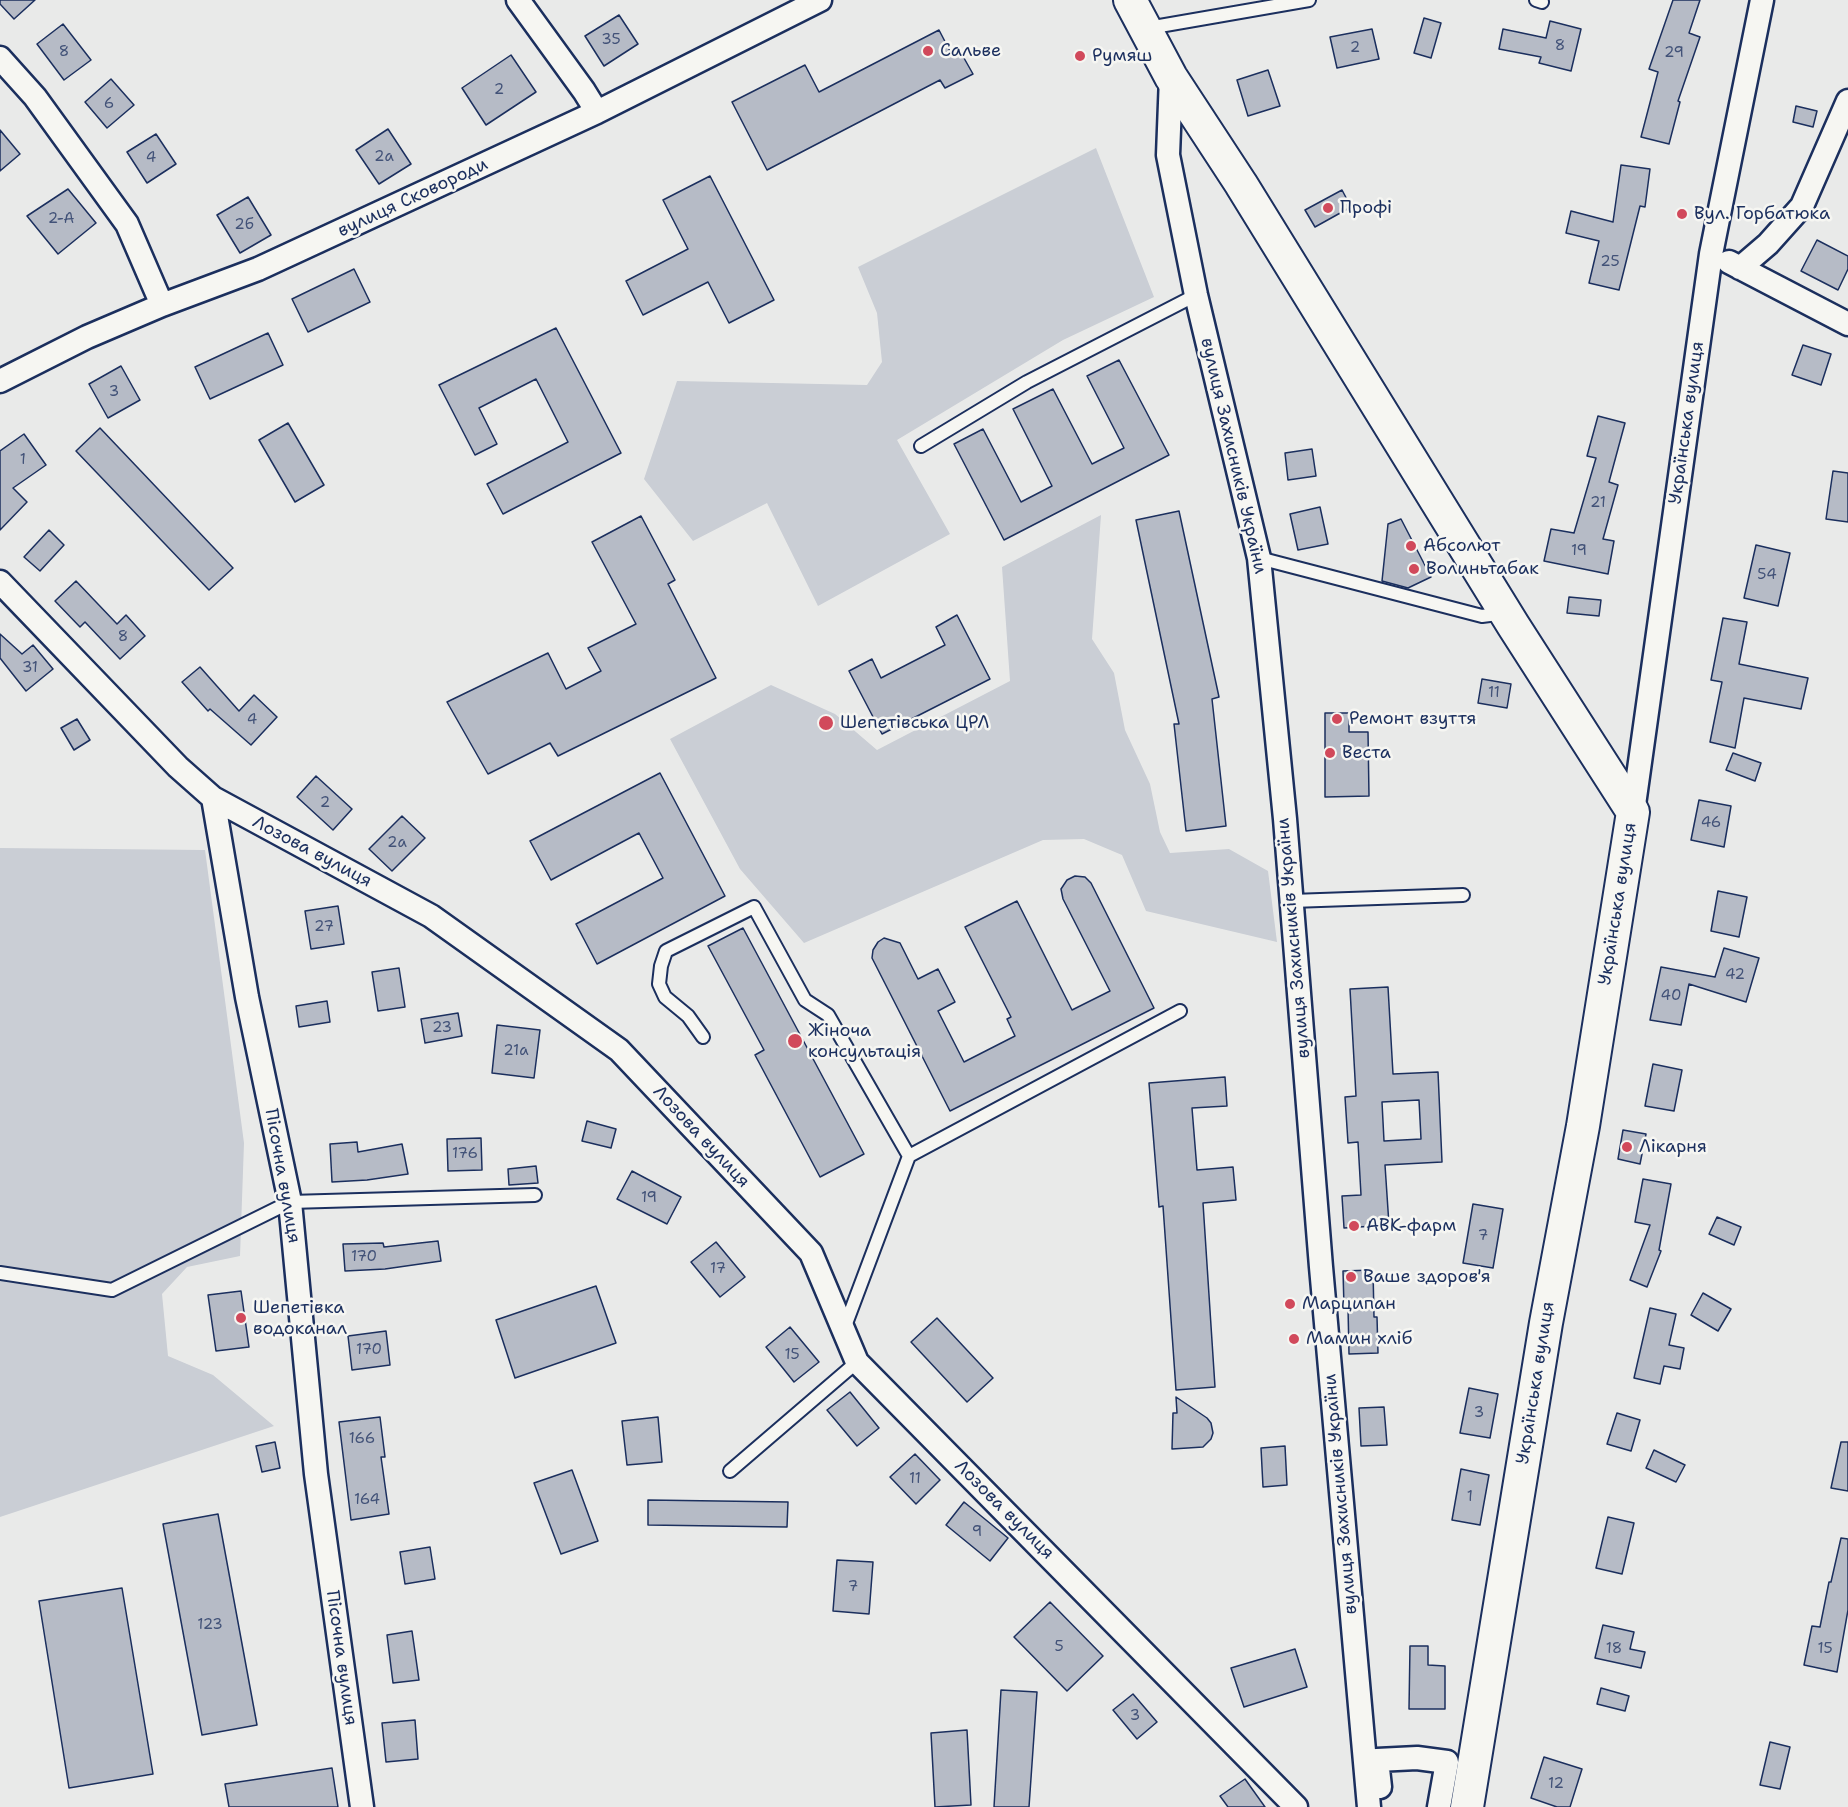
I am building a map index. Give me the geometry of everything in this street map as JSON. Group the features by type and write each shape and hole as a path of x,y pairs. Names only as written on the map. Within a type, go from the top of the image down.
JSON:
{"main road":[{"path":"1130,0 1171,77 1241,184 1506,613 1633,813"},
{"name":"Українська вулиця","path":"1467,1807 1546,1323 1583,1126 1633,813"}],"street":[{"path":"518,0 597,112"},
{"name":"вулиця Сковороди","path":"0,381 87,337 162,305 258,269 597,112 820,0"},
{"name":"Українська вулиця","path":"1633,813 1711,254 1762,0"},
{"path":"0,58 35,97 127,224 162,305"},
{"name":"вулиця Захисників України","path":"1171,77 1168,155 1196,295 1259,558 1292,901 1321,1267 1369,1807"},
{"path":"1740,268 1768,244 1802,206 1848,100"},
{"path":"1711,254 1848,324"},
{"name":"Лозова вулиця","path":"0,582 178,767 213,798 431,916 619,1050 811,1253 857,1362 1296,1807"},
{"name":"Пісочна вулиця","path":"213,798 247,996 290,1202 316,1474 362,1807"},
{"path":"1382,1807 1377,1761 1417,1758 1447,1762 1439,1807"}],"lane":[{"path":"1145,28 1309,0"},
{"path":"921,446 1028,382 1196,295"},
{"path":"1259,558 1482,616 1506,613"},
{"path":"1292,901 1463,895"},
{"path":"703,1037 687,1016 665,997 659,984 666,951 754,907 805,1000 828,1015 909,1156"},
{"path":"844,1330 909,1156 1180,1011"},
{"path":"0,1273 112,1290 290,1202 535,1195"},
{"path":"730,1471 857,1362"}],"shaded area":[{"path":"1096,148 1154,297 1063,340 897,440 950,534 818,606 767,503 693,541 644,479 677,381 867,385 882,362 877,313 858,267"},
{"path":"1101,515 1092,639 1114,673 1125,730 1150,784 1160,832 1170,853 1229,849 1268,871 1277,942 1146,911 1122,855 1084,839 1043,840 804,943 740,869 670,739 771,685 835,714 877,750 1010,681 1002,567"},
{"path":"0,848 205,850 244,1143 240,1256 187,1267 162,1294 168,1356 213,1375 274,1426 0,1517"}],"building":[{"path":"0,0 35,0 14,19 0,4"},
{"path":"1673,0 1700,0 1689,33 1700,37 1678,101 1680,102 1669,144 1641,137 1658,72 1649,69"},
{"path":"619,15 638,44 604,66 585,36"},
{"path":"1424,18 1441,23 1431,58 1414,53"},
{"path":"1550,21 1581,29 1571,71 1539,63 1541,57 1499,49 1503,29 1546,38"},
{"path":"63,24 91,60 64,80 37,44"},
{"path":"1372,29 1379,59 1337,68 1330,37"},
{"path":"939,30 952,55 960,51 973,74 945,88 940,80 767,170 732,102 805,65 819,92"},
{"path":"511,55 536,92 486,125 462,88"},
{"path":"1268,70 1280,106 1248,116 1237,80"},
{"path":"111,79 134,105 107,128 85,102"},
{"path":"1796,106 1817,111 1813,127 1793,122"},
{"path":"388,129 411,164 379,184 356,150"},
{"path":"0,130 20,154 0,171"},
{"path":"156,134 176,164 147,183 127,152"},
{"path":"1621,165 1650,169 1645,207 1640,206 1619,290 1589,283 1599,241 1566,233 1571,211 1613,222"},
{"path":"710,176 774,300 729,323 708,282 643,315 626,281 688,249 663,200"},
{"path":"68,189 96,223 58,254 27,216"},
{"path":"1342,190 1351,207 1315,227 1305,210"},
{"path":"248,197 271,235 240,253 217,215"},
{"path":"1817,240 1848,256 1848,269 1838,290 1801,271"},
{"path":"354,269 370,302 308,332 292,299"},
{"path":"556,328 621,453 503,514 487,484 568,442 536,379 479,408 497,444 475,455 439,385"},
{"path":"268,333 283,365 210,399 195,367"},
{"path":"1803,345 1831,354 1821,385 1792,375"},
{"path":"1119,360 1169,455 1004,540 954,444 983,429 1021,502 1052,486 1013,409 1053,389 1092,464 1124,448 1087,376"},
{"path":"121,366 140,400 108,418 89,384"},
{"path":"1598,416 1625,423 1609,482 1618,485 1603,539 1614,541 1608,574 1544,561 1551,529 1574,533 1596,458 1587,456"},
{"path":"288,423 324,485 295,502 259,440"},
{"path":"100,428 233,568 209,590 76,451"},
{"path":"24,434 46,465 13,488 27,502 0,530 0,451"},
{"path":"1312,449 1316,476 1288,480 1285,453"},
{"path":"1833,471 1848,473 1848,522 1826,519"},
{"path":"1320,507 1328,544 1298,550 1290,514"},
{"path":"1179,511 1219,697 1212,699 1226,826 1186,831 1174,724 1179,724 1136,520"},
{"path":"641,516 675,580 668,584 716,678 558,756 550,743 488,774 447,702 548,653 566,689 601,671 588,648 636,624 592,542"},
{"path":"1401,519 1431,577 1408,588 1382,581 1388,524"},
{"path":"49,530 64,545 40,571 24,557"},
{"path":"1756,545 1790,553 1778,606 1744,598"},
{"path":"76,581 117,624 126,615 145,636 120,659 85,622 80,627 55,601"},
{"path":"1569,597 1601,600 1599,616 1567,613"},
{"path":"957,615 990,679 882,734 849,671 872,659 881,678 945,645 936,627"},
{"path":"1723,618 1747,622 1739,664 1808,678 1801,709 1744,698 1735,748 1710,742 1722,682 1711,680"},
{"path":"0,634 22,654 33,645 53,669 26,691 0,658"},
{"path":"200,667 239,711 254,695 277,717 251,745 210,709 208,711 182,682"},
{"path":"1482,679 1511,684 1507,708 1478,703"},
{"path":"1325,713 1349,713 1349,732 1368,732 1369,796 1325,797"},
{"path":"77,719 90,740 74,750 61,728"},
{"path":"1733,753 1761,763 1755,781 1726,770"},
{"path":"660,773 725,896 597,964 576,924 663,878 639,833 551,880 530,841"},
{"path":"316,776 352,809 333,830 297,797"},
{"path":"1699,800 1731,806 1724,847 1691,840"},
{"path":"402,816 425,838 392,871 369,849"},
{"path":"1075,876 1085,877 1091,883 1154,1008 950,1111 872,958 873,950 884,938 900,943 918,979 938,969 955,1002 938,1011 964,1062 1015,1036 1007,1019 1011,1017 965,927 1017,901 1072,1010 1110,991 1063,899 1061,889 1067,880"},
{"path":"1718,891 1747,897 1739,937 1711,931"},
{"path":"338,906 344,944 311,949 305,911"},
{"path":"743,928 864,1154 820,1177 755,1055 764,1050 708,946"},
{"path":"1724,948 1759,958 1746,1002 1689,984 1681,1025 1650,1020 1661,967 1715,977"},
{"path":"399,968 405,1007 378,1011 372,972"},
{"path":"1388,987 1393,1074 1438,1072 1442,1162 1385,1165 1389,1225 1344,1228 1342,1196 1361,1195 1358,1142 1348,1143 1345,1097 1356,1096 1350,989","holes":["1419,1100 1421,1139 1384,1141 1382,1102"]},
{"path":"327,1001 330,1022 299,1027 296,1006"},
{"path":"458,1013 462,1036 425,1043 421,1019"},
{"path":"497,1025 540,1030 534,1078 492,1073"},
{"path":"1653,1064 1682,1070 1674,1111 1645,1106"},
{"path":"1225,1077 1227,1106 1192,1108 1197,1170 1233,1167 1236,1200 1203,1203 1215,1387 1176,1390 1163,1206 1159,1207 1149,1083"},
{"path":"587,1121 616,1129 611,1148 582,1141"},
{"path":"1623,1130 1646,1134 1640,1164 1618,1159"},
{"path":"481,1138 482,1170 448,1171 447,1139"},
{"path":"357,1142 358,1152 402,1144 408,1174 332,1182 330,1144"},
{"path":"536,1166 538,1183 509,1185 508,1169"},
{"path":"632,1171 681,1197 667,1224 617,1199"},
{"path":"1643,1179 1671,1184 1659,1250 1661,1251 1647,1287 1630,1280 1650,1225 1635,1222"},
{"path":"1473,1204 1503,1209 1493,1268 1463,1263"},
{"path":"1717,1217 1741,1227 1734,1245 1709,1234"},
{"path":"438,1241 441,1261 385,1269 345,1271 343,1244 383,1243 384,1247"},
{"path":"716,1242 745,1277 720,1297 691,1262"},
{"path":"1373,1270 1374,1317 1377,1317 1378,1353 1349,1354 1348,1307 1344,1307 1343,1271"},
{"path":"596,1286 616,1343 515,1378 496,1320"},
{"path":"241,1291 249,1347 216,1351 208,1295"},
{"path":"1703,1293 1731,1309 1718,1331 1691,1315"},
{"path":"1650,1308 1676,1314 1669,1345 1684,1348 1680,1369 1664,1366 1660,1384 1634,1378"},
{"path":"937,1318 993,1378 967,1402 911,1342"},
{"path":"790,1327 819,1362 794,1382 766,1347"},
{"path":"386,1331 390,1365 352,1370 348,1336"},
{"path":"1469,1388 1498,1394 1490,1438 1460,1433"},
{"path":"850,1392 879,1428 857,1446 827,1410"},
{"path":"1176,1397 1211,1423 1213,1433 1211,1439 1203,1447 1172,1449 1173,1413 1177,1413"},
{"path":"1384,1407 1387,1445 1361,1446 1359,1408"},
{"path":"1617,1413 1640,1420 1631,1451 1607,1444"},
{"path":"380,1417 385,1457 381,1457 389,1514 351,1520 339,1422"},
{"path":"658,1417 662,1462 627,1465 622,1421"},
{"path":"275,1442 280,1468 262,1472 256,1446"},
{"path":"1841,1442 1848,1442 1848,1491 1831,1488"},
{"path":"1285,1446 1287,1485 1263,1487 1261,1448"},
{"path":"1654,1450 1685,1465 1676,1482 1646,1468"},
{"path":"915,1454 940,1480 916,1504 890,1477"},
{"path":"1461,1469 1489,1475 1480,1525 1452,1520"},
{"path":"572,1470 598,1541 561,1554 534,1483"},
{"path":"648,1500 788,1502 787,1527 648,1525"},
{"path":"964,1502 1008,1538 990,1561 946,1525"},
{"path":"218,1514 257,1725 202,1735 163,1524"},
{"path":"1608,1517 1634,1523 1622,1574 1596,1568"},
{"path":"1841,1538 1848,1539 1848,1610 1837,1672 1804,1665 1812,1626 1820,1627"},
{"path":"430,1547 435,1579 405,1584 400,1552"},
{"path":"837,1560 873,1562 869,1614 833,1611"},
{"path":"122,1588 153,1774 69,1788 39,1601"},
{"path":"1050,1602 1103,1656 1067,1691 1014,1637"},
{"path":"1603,1625 1634,1632 1630,1649 1645,1652 1641,1668 1595,1658"},
{"path":"412,1631 419,1680 393,1683 387,1635"},
{"path":"1410,1646 1428,1646 1428,1665 1445,1666 1445,1709 1409,1709"},
{"path":"1295,1649 1307,1687 1244,1707 1231,1668"},
{"path":"1601,1688 1629,1696 1625,1711 1597,1704"},
{"path":"1001,1690 1037,1692 1029,1807 994,1807"},
{"path":"1133,1694 1157,1722 1137,1739 1113,1710"},
{"path":"415,1720 418,1759 386,1762 382,1723"},
{"path":"967,1730 971,1805 935,1807 931,1733"},
{"path":"1770,1742 1790,1747 1780,1789 1760,1785"},
{"path":"1544,1757 1582,1769 1570,1807 1557,1807 1531,1798"},
{"path":"332,1768 338,1807 229,1807 225,1784"},
{"path":"1245,1779 1265,1807 1228,1807 1220,1796"}],"place":[{"name":"Сальве","path":"928,51"},
{"name":"Румяш","path":"1080,56"},
{"name":"Профі","path":"1328,208"},
{"name":"Вул. Горбатюка","path":"1682,214"},
{"name":"Абсолют","path":"1411,546"},
{"name":"Волиньтабак","path":"1414,569"},
{"name":"Ремонт взуття","path":"1337,719"},
{"name":"Шепетівська ЦРЛ","path":"826,723"},
{"name":"Веста","path":"1330,753"},
{"name":"Жіноча консультація","path":"795,1041"},
{"name":"Лікарня","path":"1627,1147"},
{"name":"АВК-фарм","path":"1354,1226"},
{"name":"Ваше здоров'я","path":"1351,1277"},
{"name":"Марципан","path":"1290,1304"},
{"name":"Шепетівка водоканал","path":"241,1318"},
{"name":"Мамин хліб","path":"1294,1339"}]}
